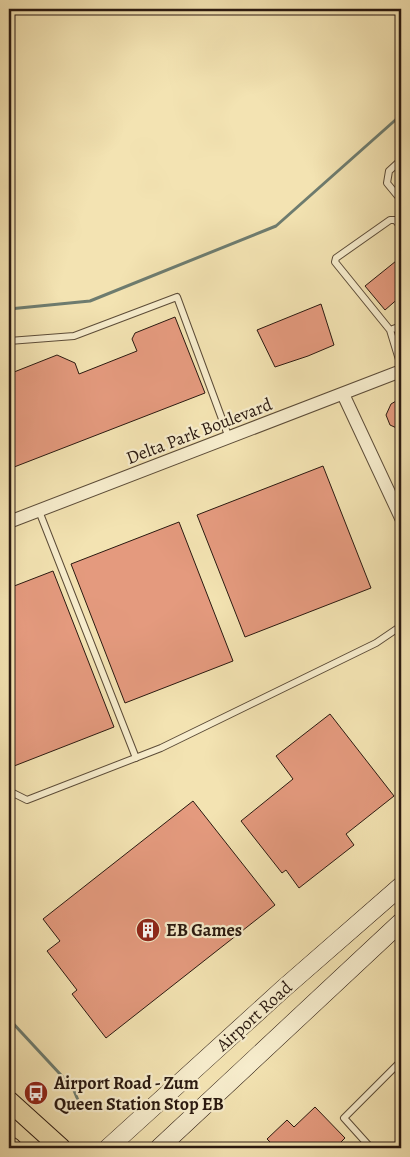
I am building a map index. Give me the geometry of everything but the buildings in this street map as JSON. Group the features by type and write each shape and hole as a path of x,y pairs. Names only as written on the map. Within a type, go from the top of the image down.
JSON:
{"main road":[{"name":"Airport Road","path":"108,1148 290,982 401,886"},
{"name":"Airport Road","path":"159,1148 401,922"},
{"path":"9,1101 61,1148"}],"street":[{"name":"Delta Park Boulevard","path":"9,522 401,371"},
{"path":"343,394 401,518"}],"lane":[{"path":"401,160 389,171 387,182 401,200"},
{"path":"401,227 395,220 390,220 336,258 336,262 390,330 401,366"},
{"path":"9,341 74,336 177,297 229,438"},
{"path":"390,330 401,326"},
{"path":"38,511 136,758"},
{"path":"9,791 27,800 161,748 376,643 401,626"},
{"path":"371,1148 344,1118 401,1061"}],"waterway":[{"path":"9,309 90,301 276,226 401,115"},
{"path":"9,1019 73,1088 82,1110"}],"place":[{"name":"EB Games","path":"148,930"},
{"name":"Airport Road - Zum Queen Station Stop EB","path":"36,1093"}]}
